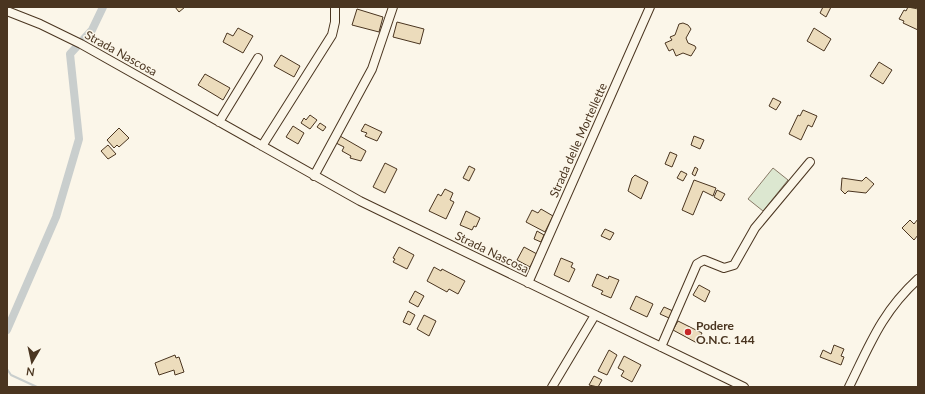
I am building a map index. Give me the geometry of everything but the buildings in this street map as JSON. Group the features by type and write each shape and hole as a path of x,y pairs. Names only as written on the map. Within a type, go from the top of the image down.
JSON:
{"street":[{"path":"262,146 332,35 336,22 335,7"},
{"path":"314,176 372,69 393,7"},
{"name":"Strada delle Mortellette","path":"528,282 650,7"},
{"name":"Strada Nascosa","path":"7,11 40,24 75,41 360,201 744,387"},
{"path":"219,122 258,58"},
{"path":"661,347 697,264 704,260 724,268 734,265 755,228 810,162"},
{"path":"849,387 884,316 900,296 918,279"},
{"path":"552,387 596,315"}],"green space":[{"path":"773,168 788,180 763,211 748,199"}],"waterway":[{"path":"7,330 56,217 79,139 70,54 92,30 103,7"},
{"path":"7,369 11,375 37,387"}],"place":[{"name":"Podere O.N.C. 144","path":"688,332"}]}
